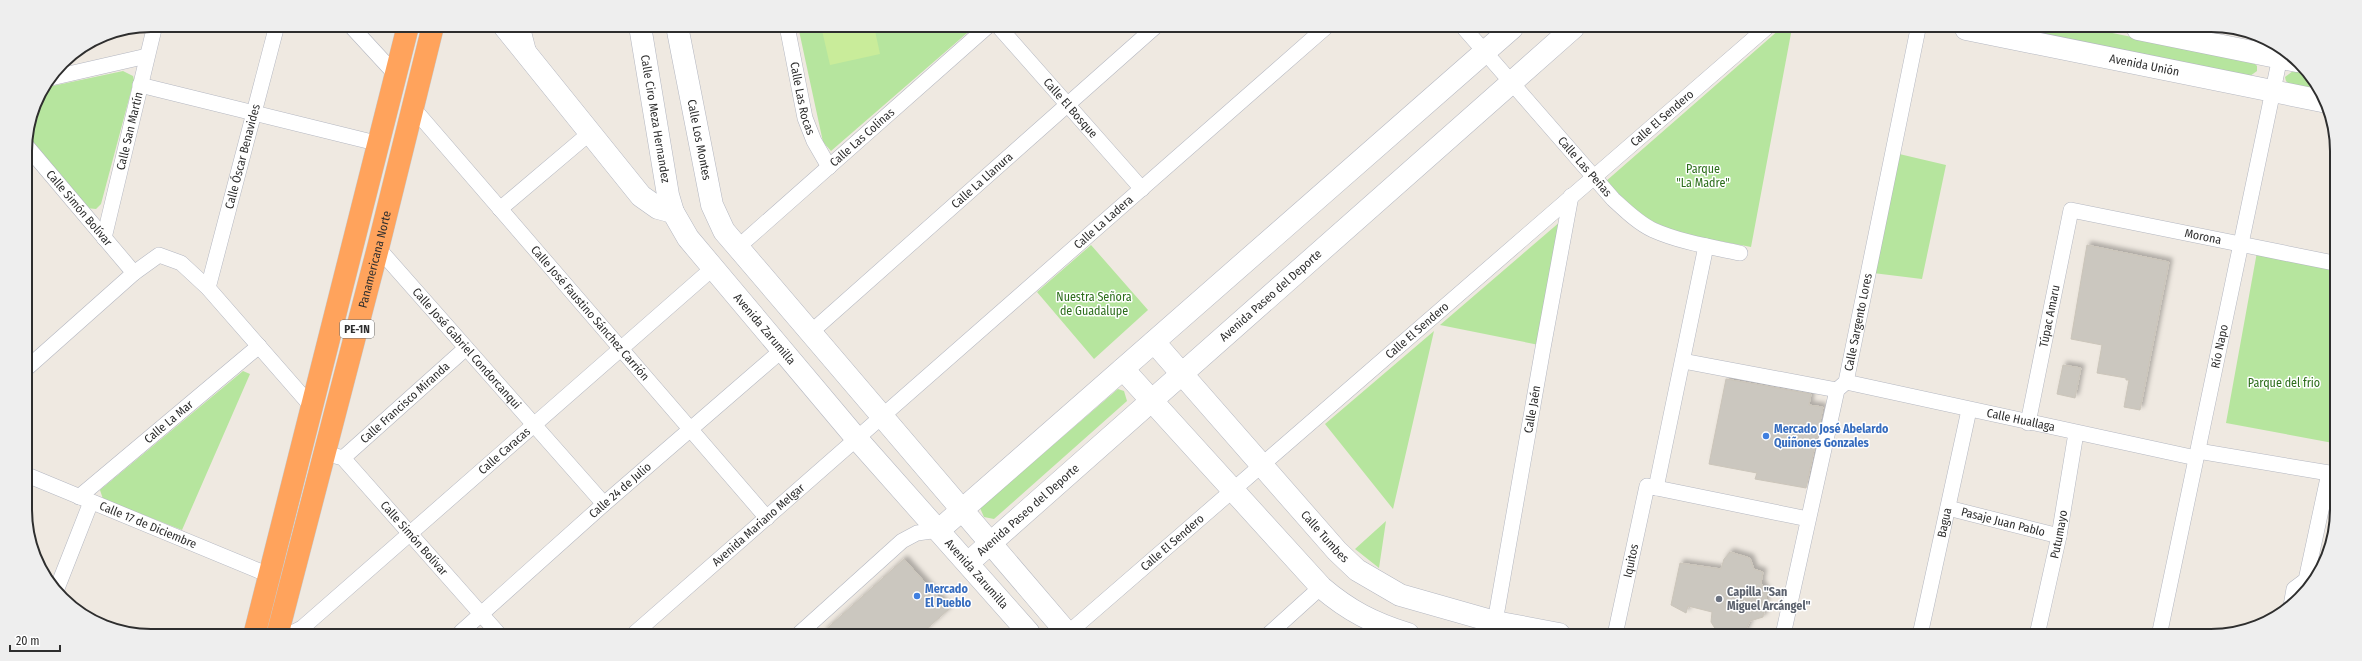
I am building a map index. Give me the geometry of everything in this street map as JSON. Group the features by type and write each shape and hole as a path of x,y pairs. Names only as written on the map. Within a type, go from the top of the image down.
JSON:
{"highway":[{"name":"Panamericana Norte","path":"256,629 380,144 407,32"},
{"name":"Panamericana Norte","path":"279,629 334,455 378,248 432,32"}],"main road":[{"path":"509,32 592,132 641,196 658,208 673,212"},
{"name":"Calle Ciro Meza Hernandez","path":"641,32 673,212"},
{"name":"Calle Los Montes","path":"679,32 712,205 717,220 737,248"},
{"path":"939,530 1508,32"},
{"name":"Avenida Paseo del Deporte","path":"968,563 1181,373 1568,32"},
{"name":"Avenida Unión","path":"1981,32 2319,100"},
{"path":"2153,32 2285,58"},
{"name":"Avenida Zarumilla","path":"673,212 688,238 781,351 1025,629"},
{"path":"737,248 1064,629"},
{"name":"Calle Tumbes","path":"1154,342 1337,551 1368,577 1400,595 1495,622 1532,629"},
{"path":"1122,369 1322,587 1340,604 1364,618 1394,629"}],"street":[{"name":"Calle San Martín","path":"104,238 153,32"},
{"name":"Calle Óscar Benavides","path":"208,288 275,32"},
{"path":"356,32 397,76"},
{"path":"524,32 529,54"},
{"name":"Calle Las Rocas","path":"788,32 805,118 814,141 829,167"},
{"name":"Calle Las Colinas","path":"737,248 981,32"},
{"name":"Calle El Bosque","path":"1003,32 1142,189"},
{"name":"Calle La Llanura","path":"810,333 1066,104 1149,32"},
{"name":"Calle La Ladera","path":"882,418 1320,32"},
{"name":"Calle Las Peñas","path":"1468,32 1613,199 1652,229 1706,246 1740,253"},
{"name":"Calle El Sendero","path":"1073,629 1761,32"},
{"name":"Calle Sargento Lores","path":"1784,629 1808,519 1841,386 1917,32"},
{"path":"60,76 147,56"},
{"name":"Río Napo","path":"2160,629 2273,91 2287,61"},
{"path":"140,85 380,144"},
{"name":"Calle José Faustino Sánchez Carrión","path":"413,108 767,518"},
{"path":"500,209 592,132"},
{"name":"Calle Simón Bolívar","path":"32,154 134,273"},
{"name":"Calle Jaén","path":"1495,622 1542,348 1571,196"},
{"name":"Morona","path":"2071,210 2330,263"},
{"name":"Túpac Amaru","path":"2028,423 2071,210"},
{"name":"Iquitos","path":"1617,629 1683,361 1706,246"},
{"name":"Calle José Gabriel Condorcanqui","path":"378,248 604,504"},
{"path":"32,359 134,273 159,255 181,263 208,288 312,407"},
{"name":"Calle Caracas","path":"303,629 410,533 713,268"},
{"name":"Calle La Mar","path":"58,584 85,500 259,346"},
{"name":"Calle Francisco Miranda","path":"334,455 466,348"},
{"name":"Calle 24 de Julio","path":"465,629 604,504 781,351"},
{"name":"Calle Huallaga","path":"1683,361 1841,386 1970,410 2076,433 2197,454 2328,473 2311,573"},
{"name":"Bagua","path":"1921,629 1970,410"},
{"name":"Avenida Mariano Melgar","path":"640,629 882,418"},
{"name":"Putumayo","path":"2038,629 2059,536 2076,433"},
{"name":"Calle Simón Bolívar","path":"334,455 410,533 494,629"},
{"name":"Calle 17 de Diciembre","path":"32,477 269,575"},
{"path":"1652,488 1808,519"},
{"name":"Pasaje Juan Pablo","path":"1948,508 2059,536"},
{"path":"804,629 902,541 917,533 939,530"},
{"path":"2293,595 2294,589 2303,585"},
{"path":"1275,629 1322,587"}],"green space":[{"path":"799,32 968,32 831,151 823,142"},
{"path":"822,32 875,32 880,54 830,65"},
{"name":"Parque \"La Madre\"","path":"1776,32 1791,32 1751,247 1690,235 1661,225 1647,218 1626,204 1605,182"},
{"path":"2035,32 2108,32 2253,62 2257,66 2257,71 2250,76"},
{"path":"123,71 133,76 134,80 101,204 96,209 86,208 32,143 36,120 41,106 51,86"},
{"path":"2293,71 2300,73 2312,89 2290,85 2286,81 2285,77"},
{"path":"1895,153 1946,165 1922,279 1873,273"},
{"path":"1568,215 1544,346 1440,325"},
{"name":"Nuestra Señora de Guadalupe","path":"1091,245 1148,310 1094,359 1037,292"},
{"name":"Parque del frio","path":"2257,252 2330,269 2330,442 2226,423"},
{"path":"1434,331 1393,509 1325,424"},
{"path":"243,371 250,374 182,530 103,499 100,490"},
{"path":"1118,389 1124,391 1127,401 994,519 984,517 980,508"},
{"path":"1386,521 1379,568 1355,549"}],"building":[{"path":"2087,245 2169,262 2140,410 2124,407 2129,380 2126,380 2126,378 2097,373 2102,345 2071,339"},
{"path":"2063,365 2081,368 2075,398 2057,394"},
{"name":"Mercado José Abelardo Quiñones Gonzales","path":"1726,379 1811,394 1809,405 1823,407 1806,488 1755,479 1757,473 1709,464"},
{"name":"Capilla \"San Miguel Arcángel\"","path":"1730,552 1750,558 1754,569 1763,572 1761,583 1767,593 1763,617 1750,621 1746,629 1715,629 1711,622 1712,612 1688,606 1686,613 1671,605 1680,563 1721,569 1724,559"},
{"path":"904,559 949,609 926,629 826,629"}],"place":[{"name":"Mercado José Abelardo Quiñones Gonzales","path":"1766,436"},
{"name":"Mercado El Pueblo","path":"917,596"},
{"name":"Capilla \"San Miguel Arcángel\"","path":"1719,599"}]}
